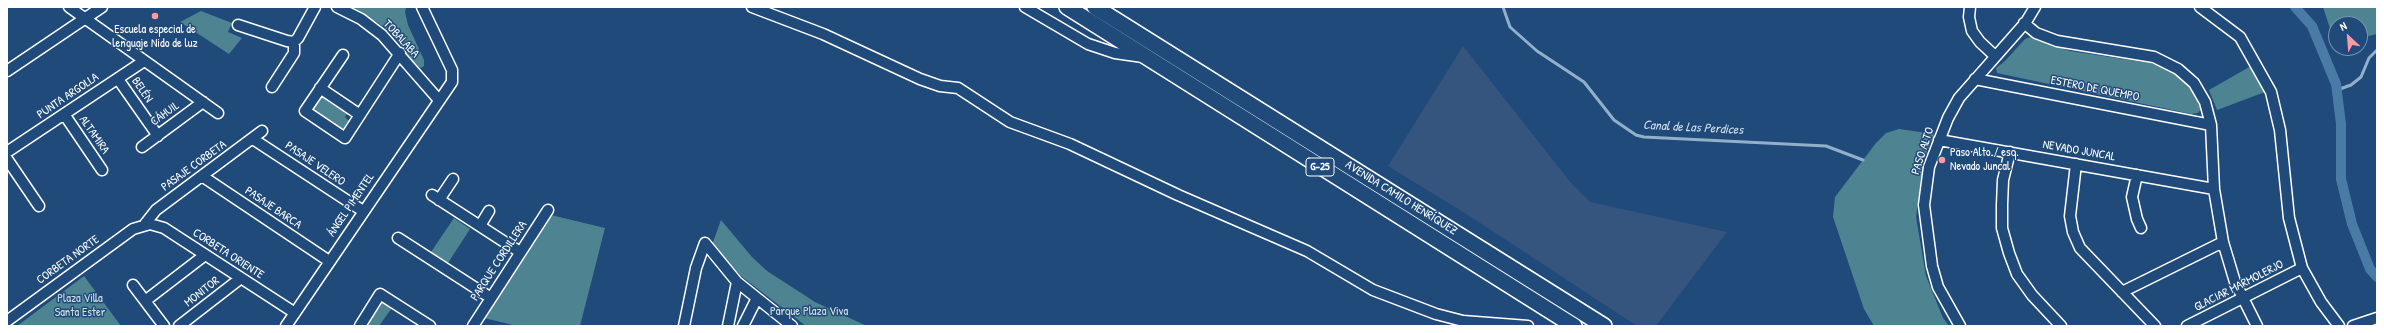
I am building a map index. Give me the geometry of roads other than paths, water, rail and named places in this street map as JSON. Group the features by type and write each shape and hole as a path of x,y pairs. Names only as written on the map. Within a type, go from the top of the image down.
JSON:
{"main road":[{"name":"AVENIDA CAMILO HENRÍQUEZ","path":"1067,7 1144,57 1574,326"},
{"name":"AVENIDA CAMILO HENRÍQUEZ","path":"1095,7 1604,326"}],"street":[{"path":"69,7 218,113"},
{"path":"7,71 102,7"},
{"path":"272,86 294,54 294,42 298,38 316,7"},
{"name":"TOBALABA","path":"337,7 373,27 400,53 438,99"},
{"name":"ÁNGEL PIMENTEL","path":"286,326 438,99 452,82 452,70 422,7"},
{"path":"752,7 822,34 920,79 940,86 958,88 1010,122 1070,144 1178,195 1307,252 1373,290 1436,314 1463,321 1528,326"},
{"path":"1025,7 1088,44 1115,53 1144,57"},
{"path":"1970,7 1969,17 1972,31 1995,56"},
{"name":"PASO ALTO","path":"1960,326 1935,278 1927,233 1925,189 1929,167 1948,118 1974,79 2024,23 2035,7"},
{"path":"2200,7 2240,37 2271,92 2280,130 2289,218 2302,268 2321,302 2339,326"},
{"path":"2024,23 2036,32 2057,41 2154,57 2166,61 2188,76 2194,83 2205,102 2211,125 2214,189 2223,242 2243,299 2257,326"},
{"path":"238,25 294,42"},
{"path":"343,55 305,111 345,138 400,53"},
{"name":"PUNTA ARGOLLA","path":"7,152 144,61"},
{"name":"BELÉN","path":"118,78 158,136"},
{"name":"ESTERO DE QUEMPO","path":"1974,79 2211,125"},
{"path":"320,88 360,115"},
{"name":"CÁHUIL","path":"142,147 203,102"},
{"name":"ALTAMIRA","path":"64,114 102,170"},
{"name":"PASAJE CORBETA","path":"145,224 156,210 262,131"},
{"name":"PASAJE VELERO","path":"253,138 363,211"},
{"name":"NEVADO JUNCAL","path":"1939,140 2214,189"},
{"path":"2010,152 2003,180 2002,205 2002,228 2009,253 2017,274 2032,295 2061,326"},
{"path":"7,159 39,206"},
{"path":"2076,164 2070,216 2073,232 2080,248 2155,326"},
{"path":"2137,175 2132,197 2137,219 2141,228"},
{"name":"PASAJE BARCA","path":"202,176 329,261"},
{"path":"453,179 436,198 520,252"},
{"name":"PARQUE CORDILLERA","path":"472,326 548,210"},
{"path":"480,226 489,211"},
{"name":"CORBETA ORIENTE","path":"145,224 160,226 296,313"},
{"name":"CORBETA NORTE","path":"7,320 133,229 145,224"},
{"path":"398,238 491,298"},
{"path":"2122,292 2223,242"},
{"path":"684,326 696,268 705,243 737,282 756,300 792,326"},
{"path":"145,301 205,255"},
{"name":"GLACIAR MARMOLERJO","path":"2187,326 2302,268"},
{"name":"MONITOR","path":"179,326 241,278"},
{"path":"728,326 737,282"},
{"path":"133,285 164,326"},
{"path":"360,326 380,294 430,326"},
{"path":"743,326 756,300"},
{"path":"2355,325 2377,318"}],"waterway":[{"name":"Canal de Las Perdices","path":"1503,7 1510,27 1537,51 1584,82 1614,120 1636,135 1644,137 1826,146 1863,160"},
{"path":"2295,7 2312,26 2336,84 2341,124 2341,179 2352,224 2370,269 2377,277"},
{"path":"2337,90 2351,85 2361,77 2369,58 2377,50"}],"place":[{"name":"Escuela especial de lenguaje Nido de luz","path":"155,16"},
{"name":"Paso Alto / esq. Nevado Juncal","path":"1942,160"}],"park label":[{"name":"Plaza Villa Santa Ester","path":"80,306"},
{"name":"Parque Plaza Viva","path":"809,312"}]}
